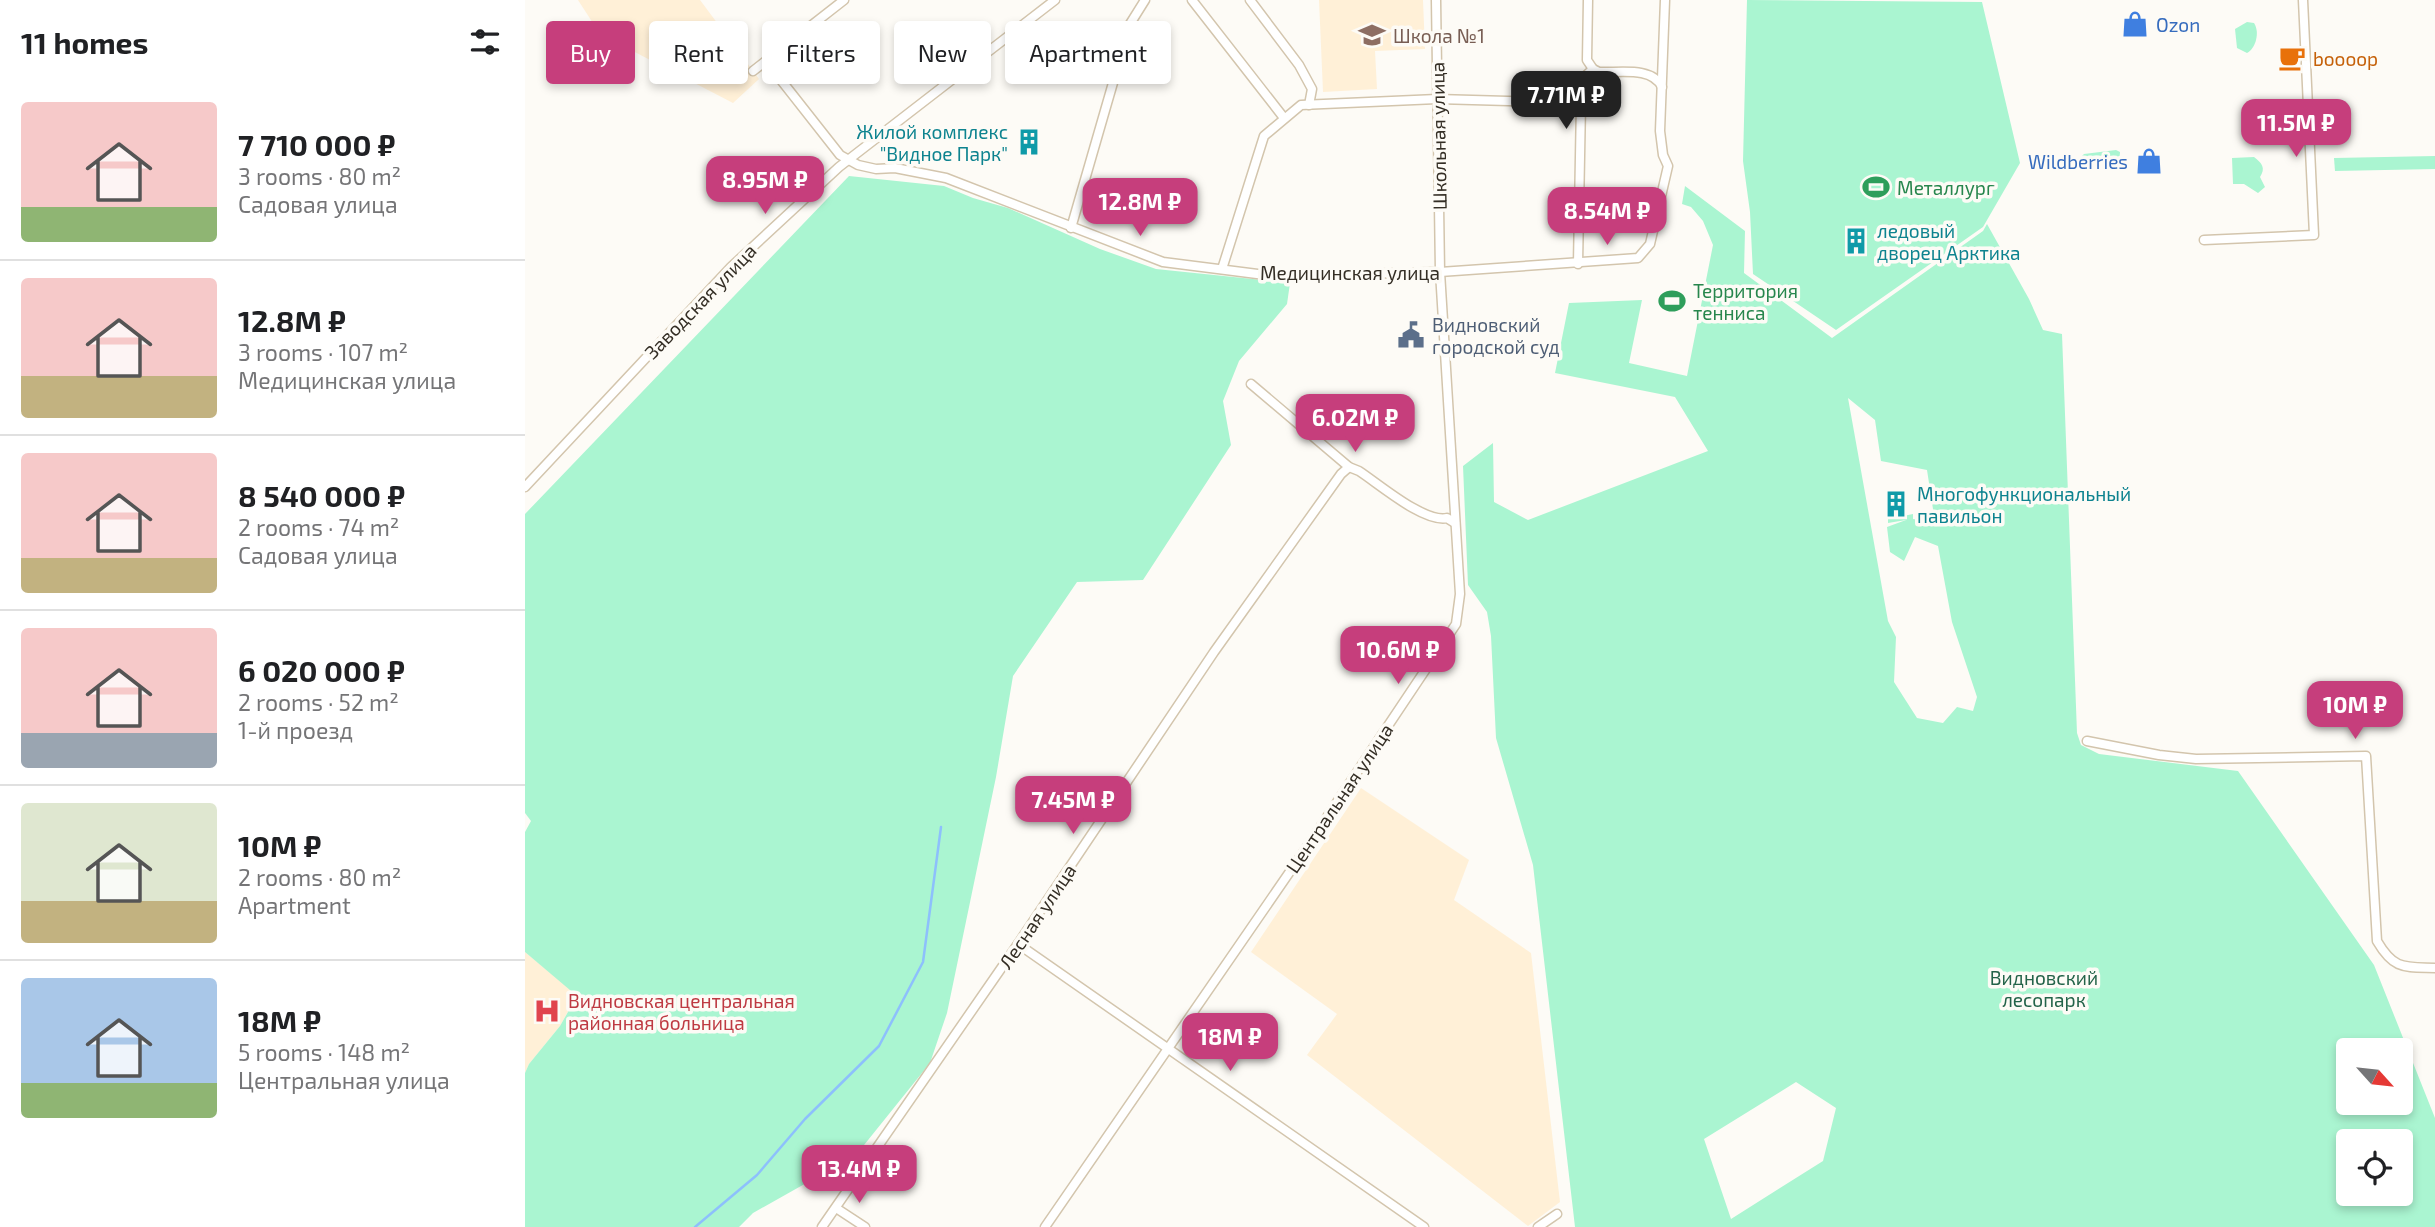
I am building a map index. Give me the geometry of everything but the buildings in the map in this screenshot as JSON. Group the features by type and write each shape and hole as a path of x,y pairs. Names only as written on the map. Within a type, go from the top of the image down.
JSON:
{"street":[{"path":"816,21 843,0"},
{"name":"Заводская улица","path":"525,487 731,267 848,160 1055,0"},
{"path":"1071,228 1131,24 1145,0"},
{"path":"1192,0 1284,118"},
{"path":"1250,0 1299,65 1312,89 1309,105"},
{"name":"Школьная улица","path":"1436,0 1440,272"},
{"path":"1588,0 1587,60 1593,69 1599,72 1651,75 1662,87"},
{"path":"1662,87 1665,0"},
{"path":"2204,240 2314,235 2303,0"},
{"path":"753,71 762,64"},
{"path":"1578,264 1581,103 1583,78 1593,69"},
{"path":"784,84 840,155 848,160"},
{"name":"Медицинская улица","path":"848,160 876,169 895,168 946,178 1163,262 1273,276 1440,272 1578,264 1638,258 1650,244 1668,166 1663,155 1660,131 1662,87"},
{"path":"1222,269 1264,136 1301,106 1437,99 1581,103"},
{"name":"Центральная улица","path":"1045,1227 1311,841 1456,624 1460,594 1440,272"},
{"path":"1251,384 1349,467 1425,515 1439,520 1447,518 1455,523"},
{"name":"Лесная улица","path":"822,1227 1019,944 1214,652 1341,474 1349,467"},
{"path":"2087,741 2196,759 2366,756 2378,941 2387,958 2399,967 2435,968"},
{"path":"1019,944 1424,1227"},
{"path":"836,1208 865,1227"},
{"path":"1538,1227 1557,1214"}],"shaded area":[{"path":"578,0 700,0 716,21 649,21 649,59 635,52 635,21 592,21"},
{"name":"Школа №1","path":"1319,0 1423,0 1425,49 1375,51 1377,89 1323,92"},
{"path":"748,64 759,79 733,103 696,84 748,84"},
{"path":"1361,788 1469,860 1454,900 1531,953 1560,1202 1528,1226 1307,1055 1337,1014 1251,952"},
{"name":"Видновская центральная районная больница","path":"525,952 577,995 560,1026 529,1064 525,1073"}],"green space":[{"name":"Металлург","path":"1747,0 1982,2 2020,163 1983,227 1836,330 1753,274 1750,212 1743,161"},
{"path":"2247,22 2254,23 2257,35 2255,44 2247,53 2237,48 2235,29"},
{"path":"2116,150 2120,152 2119,165 2087,169 2082,156 2084,154"},
{"path":"2435,156 2435,169 2335,171 2334,158"},
{"path":"2254,157 2262,166 2260,177 2265,187 2258,193 2244,184 2233,184 2232,158"},
{"path":"849,176 944,186 1008,208 1100,249 1156,269 1290,283 1287,304 1239,361 1223,401 1231,445 1143,580 1077,582 1013,676 996,777 947,1013 930,1063 856,1155 753,1213 739,1227 525,1227 525,1073 529,1064 560,1026 577,996 525,952 525,832 531,821 525,813 525,514"},
{"name":"Видновский лесопарк","path":"1685,186 1745,231 1744,273 1832,338 1983,231 1987,224 2029,299 2043,330 2062,334 2077,733 2081,745 2099,754 2238,771 2374,965 2403,1038 2336,1038 2336,1115 2413,1115 2413,1063 2435,1118 2435,1227 1575,1227 1533,865 1496,738 1491,636 1487,612 1468,585 1463,466 1493,443 1494,502 1528,520 1708,451 1675,397 1555,373 1569,303 1642,300 1629,363 1687,376 1713,245 1703,221 1691,207 1682,204","holes":["1848,398 1875,420 1881,461 1927,470 1935,522 1913,519 1913,514 1888,519 1888,523 1906,520 1887,527 1890,552 1904,561 1915,537 1938,546 1952,622 1977,697 1973,711 1957,707 1943,723 1917,718 1894,682 1896,637 1888,621","1796,1082 1836,1108 1823,1161 1731,1219 1704,1139"]}],"waterway":[{"path":"695,1227 757,1175 805,1119 879,1046 923,962 941,827"}],"place":[{"name":"Ozon","path":"2135,24"},
{"name":"Школа №1","path":"1372,35"},
{"name":"boooop","path":"2292,58"},
{"name":"Жилой комплекс \"Видное Парк\"","path":"1029,142"},
{"name":"Wildberries","path":"2149,161"},
{"name":"Металлург","path":"1876,187"},
{"name":"ледовый дворец Арктика","path":"1856,241"},
{"name":"Территория тенниса","path":"1672,301"},
{"name":"Видновский городской суд","path":"1411,335"},
{"name":"Многофункциональный павильон","path":"1896,504"},
{"name":"Видновская центральная районная больница","path":"547,1011"}]}
